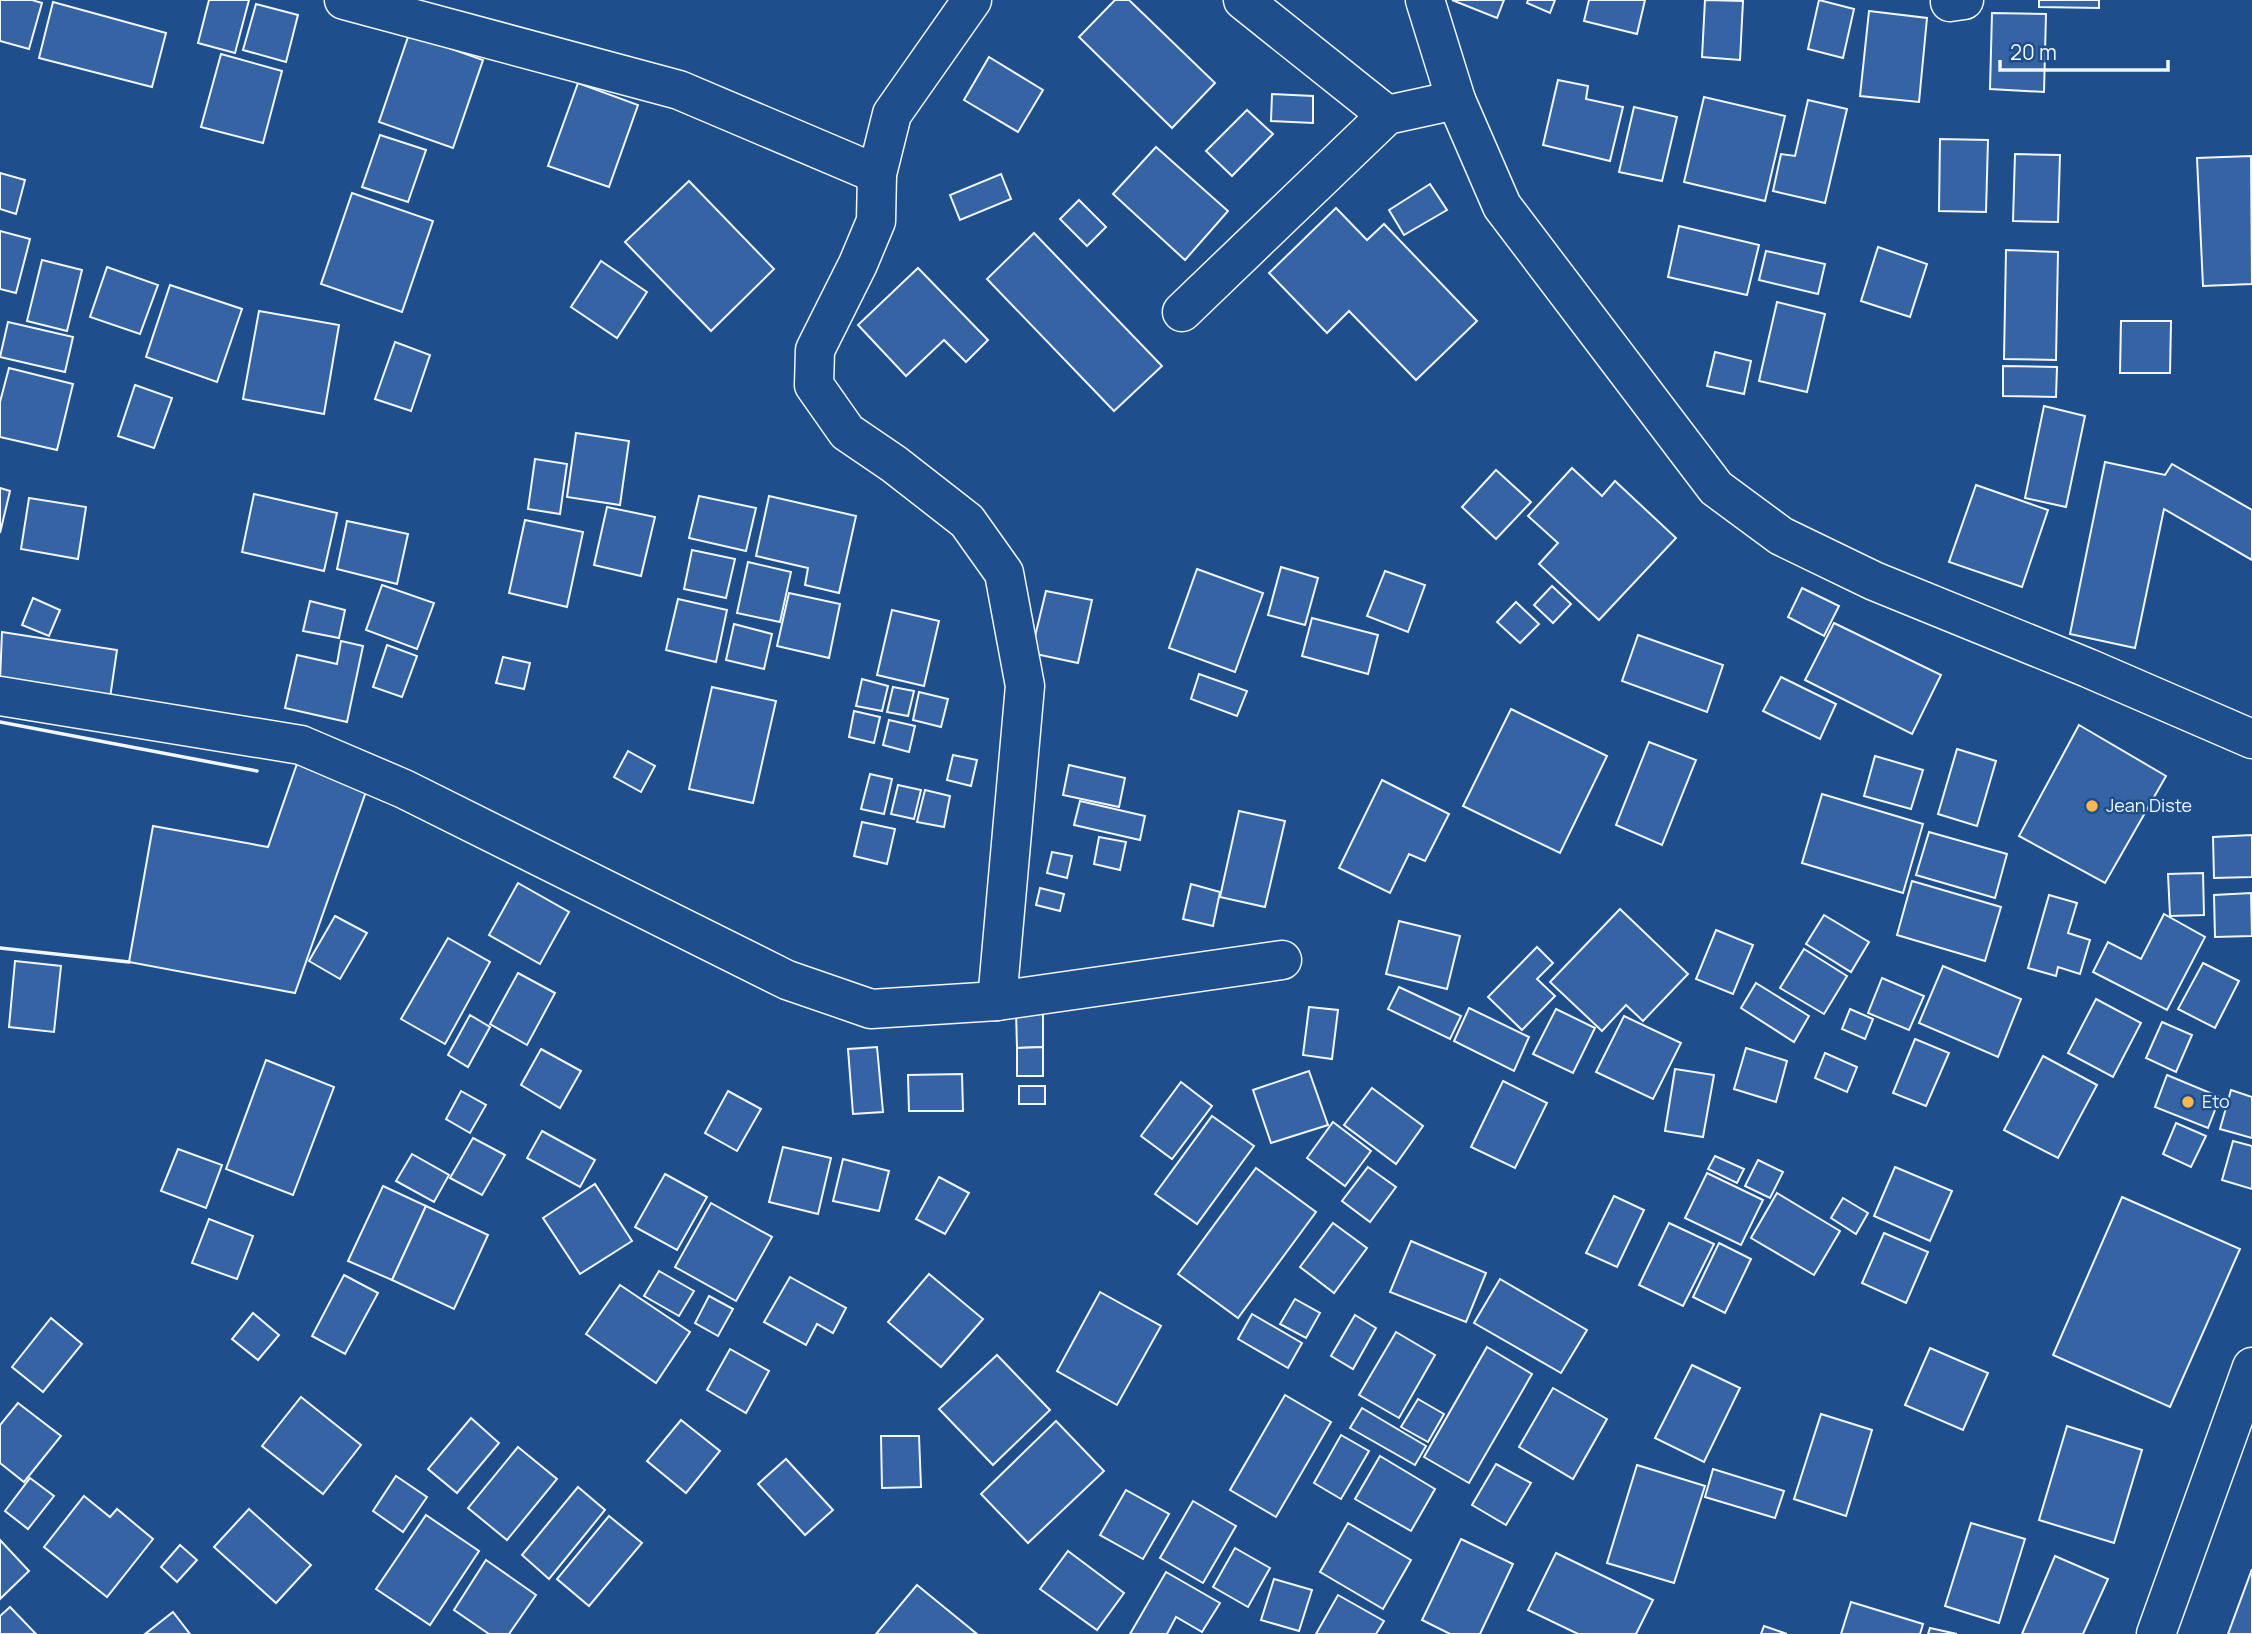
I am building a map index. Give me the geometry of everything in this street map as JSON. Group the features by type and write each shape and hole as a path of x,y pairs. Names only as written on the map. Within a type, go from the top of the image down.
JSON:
{"street":[{"path":"344,0 679,90 877,174"},
{"path":"972,0 892,114 877,174 876,220 858,264 815,350 814,385 847,432 894,464 967,521 1004,573 1025,686 997,1001"},
{"path":"1243,0 1387,115"},
{"path":"1425,0 1456,100 1502,206 1716,488 1781,536 1874,581 2088,668 2252,739"},
{"path":"1182,312 1387,115 1456,100"},
{"path":"0,696 301,745 404,789 787,980 871,1009 997,1001 1282,960"},
{"path":"2156,1634 2252,1367"}],"building":[{"path":"0,0 32,0 42,3 29,49 0,41"},
{"path":"209,0 249,0 235,53 198,43"},
{"path":"1115,0 1129,0 1215,83 1172,128 1079,37"},
{"path":"1452,0 1504,0 1497,18"},
{"path":"1528,0 1555,0 1550,13 1527,3"},
{"path":"1589,0 1645,0 1637,34 1584,21"},
{"path":"1705,0 1743,1 1740,60 1702,57"},
{"path":"1819,0 1854,9 1843,58 1808,49"},
{"path":"2039,0 2099,0 2099,8 2039,7"},
{"path":"53,2 166,33 152,87 39,58"},
{"path":"256,4 298,15 286,62 243,50"},
{"path":"1869,11 1927,18 1919,102 1860,96"},
{"path":"1992,13 2046,14 2044,92 1990,89"},
{"path":"409,34 483,60 453,148 379,122"},
{"path":"221,54 282,71 263,143 201,127"},
{"path":"989,57 1043,90 1018,132 964,100"},
{"path":"1558,80 1588,86 1586,99 1623,107 1610,161 1543,145"},
{"path":"578,83 638,105 609,187 548,166"},
{"path":"1272,94 1313,96 1313,123 1271,121"},
{"path":"1704,97 1785,116 1765,201 1684,182"},
{"path":"1808,100 1847,109 1825,203 1773,191 1781,154 1795,156"},
{"path":"1634,107 1677,117 1662,181 1619,172"},
{"path":"1247,110 1273,134 1232,176 1206,151"},
{"path":"380,135 426,150 408,202 362,187"},
{"path":"1940,139 1988,140 1986,212 1939,211"},
{"path":"1156,147 1228,211 1185,260 1113,194"},
{"path":"2015,154 2060,155 2058,222 2013,221"},
{"path":"2251,156 2252,284 2203,286 2197,158"},
{"path":"0,173 25,180 16,214 0,209"},
{"path":"1001,174 1011,199 960,220 950,195"},
{"path":"689,181 774,269 711,331 625,242"},
{"path":"1430,184 1447,210 1404,235 1389,210"},
{"path":"352,193 433,221 402,312 321,284"},
{"path":"1079,200 1106,227 1087,246 1060,219"},
{"path":"1336,208 1367,240 1384,224 1477,321 1416,380 1349,311 1327,333 1269,273"},
{"path":"1679,226 1759,245 1747,295 1668,277"},
{"path":"0,231 30,239 16,293 0,289"},
{"path":"1034,233 1162,366 1114,411 987,279"},
{"path":"1878,247 1927,264 1910,317 1861,301"},
{"path":"2006,250 2058,252 2056,360 2004,359"},
{"path":"1766,251 1825,264 1818,294 1759,280"},
{"path":"42,260 82,270 67,331 27,321"},
{"path":"601,261 647,292 617,338 571,307"},
{"path":"107,267 158,285 140,334 90,317"},
{"path":"918,268 988,340 966,362 944,340 906,376 858,325"},
{"path":"170,285 242,309 217,382 146,357"},
{"path":"1777,302 1825,314 1807,392 1759,381"},
{"path":"259,311 339,325 324,414 243,399"},
{"path":"2121,321 2171,321 2170,373 2120,373"},
{"path":"8,322 73,337 65,372 0,357"},
{"path":"395,342 430,355 411,411 375,399"},
{"path":"1715,352 1751,361 1744,394 1707,386"},
{"path":"2003,366 2057,367 2056,397 2003,396"},
{"path":"9,368 73,384 57,450 0,437 0,402"},
{"path":"135,385 172,398 154,448 118,436"},
{"path":"2044,406 2085,416 2066,507 2025,498"},
{"path":"576,433 629,441 620,505 567,497"},
{"path":"535,459 567,464 560,514 528,509"},
{"path":"2105,462 2165,475 2172,464 2252,510 2252,560 2164,509 2135,648 2070,634"},
{"path":"1572,468 1602,496 1615,481 1676,538 1599,620 1539,564 1558,543 1528,516"},
{"path":"1496,470 1531,502 1496,539 1462,507"},
{"path":"1976,485 2048,510 2022,587 1949,562"},
{"path":"0,488 10,491 0,533"},
{"path":"254,494 337,513 324,571 242,552"},
{"path":"699,496 756,508 746,551 689,538"},
{"path":"769,496 856,516 839,593 805,585 808,568 756,556"},
{"path":"29,498 86,507 78,559 21,549"},
{"path":"607,507 655,517 641,576 594,565"},
{"path":"525,520 583,532 567,607 509,593"},
{"path":"347,521 408,534 397,584 337,569"},
{"path":"692,550 735,559 726,598 684,589"},
{"path":"748,562 791,572 780,622 737,613"},
{"path":"1281,567 1318,578 1305,625 1268,615"},
{"path":"1197,569 1263,593 1235,672 1169,648"},
{"path":"1385,571 1425,585 1408,632 1367,616"},
{"path":"382,585 434,603 417,649 366,630"},
{"path":"1552,586 1571,604 1553,623 1534,605"},
{"path":"1802,588 1839,606 1824,636 1788,617"},
{"path":"1046,591 1092,600 1078,663 1031,653"},
{"path":"789,593 840,604 829,658 777,646"},
{"path":"33,598 60,610 49,636 22,625"},
{"path":"678,599 727,610 716,662 666,650"},
{"path":"310,601 345,610 339,638 303,631"},
{"path":"1516,602 1539,624 1520,643 1497,622"},
{"path":"892,610 939,621 924,686 877,675"},
{"path":"1312,618 1378,635 1368,674 1302,656"},
{"path":"1834,623 1941,675 1912,734 1805,680"},
{"path":"734,624 772,634 764,669 726,660"},
{"path":"2,632 117,650 110,698 0,680"},
{"path":"1638,635 1723,665 1707,712 1622,681"},
{"path":"341,641 363,646 347,722 285,708 297,655 337,664"},
{"path":"387,645 417,656 402,697 373,687"},
{"path":"503,657 530,663 524,689 496,683"},
{"path":"1199,674 1247,691 1237,716 1191,699"},
{"path":"1781,677 1836,704 1820,739 1763,711"},
{"path":"862,679 888,686 882,711 856,706"},
{"path":"712,687 776,701 753,803 689,789"},
{"path":"893,687 914,691 908,716 887,712"},
{"path":"919,692 948,699 941,727 913,720"},
{"path":"1511,709 1607,756 1560,853 1463,806"},
{"path":"854,711 880,717 874,743 849,737"},
{"path":"889,720 915,726 909,752 883,745"},
{"name":"Jean Diste","path":"2079,725 2166,776 2105,883 2019,836"},
{"path":"1649,742 1696,760 1662,845 1616,825"},
{"path":"1957,749 1996,761 1977,826 1938,814"},
{"path":"628,751 655,766 641,792 614,777"},
{"path":"953,755 977,760 971,786 947,780"},
{"path":"1875,756 1923,770 1911,809 1864,796"},
{"path":"299,758 369,783 295,993 129,962 153,826 268,847"},
{"path":"1069,765 1125,778 1119,807 1063,795"},
{"path":"870,774 892,779 884,814 861,809"},
{"path":"1382,780 1449,814 1425,861 1409,854 1390,893 1339,868"},
{"path":"898,785 921,790 914,819 891,814"},
{"path":"925,790 950,796 944,827 917,822"},
{"path":"1822,794 1923,824 1903,893 1802,863"},
{"path":"1080,801 1145,816 1140,840 1074,825"},
{"path":"1239,811 1285,821 1265,907 1220,897"},
{"path":"862,822 895,829 887,864 854,856"},
{"path":"1929,832 2007,854 1995,898 1916,875"},
{"path":"2252,835 2252,877 2214,878 2213,837"},
{"path":"1099,837 1126,842 1120,870 1094,864"},
{"path":"1052,852 1072,856 1067,878 1047,873"},
{"path":"2203,873 2204,915 2170,916 2168,874"},
{"path":"1912,881 2001,907 1985,961 1897,935"},
{"path":"518,883 569,912 540,964 489,935"},
{"path":"1191,884 1220,892 1213,926 1183,919"},
{"path":"1040,888 1064,894 1060,911 1036,905"},
{"path":"2251,893 2252,936 2215,937 2214,895"},
{"path":"2049,895 2077,903 2068,933 2090,940 2080,974 2058,967 2056,976 2028,968"},
{"path":"1620,909 1688,974 1643,1021 1626,1005 1602,1031 1550,982"},
{"path":"2164,914 2205,937 2167,1010 2093,972 2108,942 2141,959"},
{"path":"1824,915 1869,942 1851,972 1806,944"},
{"path":"335,916 367,933 340,979 309,961"},
{"path":"1399,921 1460,936 1447,989 1386,974"},
{"path":"1716,930 1753,945 1733,994 1696,979"},
{"path":"448,938 490,962 445,1044 401,1019"},
{"path":"1537,947 1553,963 1537,979 1555,996 1522,1030 1488,997"},
{"path":"1804,949 1847,976 1824,1014 1780,988"},
{"path":"15,961 61,966 54,1032 9,1027"},
{"path":"2203,963 2239,981 2215,1028 2178,1009"},
{"path":"1943,966 2021,999 1998,1057 1919,1023"},
{"path":"518,973 555,993 527,1045 490,1024"},
{"path":"1882,978 1924,996 1909,1030 1868,1013"},
{"path":"1756,983 1809,1016 1794,1042 1741,1008"},
{"path":"1399,987 1461,1016 1450,1039 1388,1009"},
{"path":"2096,999 2141,1023 2113,1077 2068,1053"},
{"path":"1309,1007 1338,1010 1332,1059 1303,1055"},
{"path":"1469,1008 1529,1037 1514,1071 1454,1041"},
{"path":"1556,1009 1595,1028 1573,1073 1533,1054"},
{"path":"1850,1009 1873,1019 1865,1039 1842,1029"},
{"path":"1016,1011 1043,1012 1043,1047 1017,1048"},
{"path":"470,1015 490,1027 468,1067 448,1055"},
{"path":"1624,1016 1681,1043 1653,1099 1596,1072"},
{"path":"2162,1022 2192,1035 2176,1072 2146,1058"},
{"path":"1915,1039 1949,1053 1926,1106 1893,1093"},
{"path":"877,1047 883,1112 853,1114 848,1049"},
{"path":"1043,1047 1043,1076 1017,1076 1017,1048"},
{"path":"1746,1048 1787,1061 1776,1102 1734,1089"},
{"path":"541,1049 581,1071 560,1108 521,1085"},
{"path":"1825,1053 1857,1067 1847,1092 1815,1078"},
{"path":"2043,1056 2097,1085 2058,1158 2004,1130"},
{"path":"266,1060 334,1087 293,1195 226,1169"},
{"path":"1675,1069 1714,1075 1703,1137 1665,1131"},
{"path":"1309,1071 1328,1125 1271,1143 1253,1090"},
{"path":"962,1074 963,1111 909,1111 908,1075"},
{"name":"Eto","path":"2167,1075 2220,1097 2208,1128 2155,1107"},
{"path":"1503,1081 1547,1103 1515,1168 1471,1147"},
{"path":"1181,1082 1212,1106 1172,1159 1141,1136"},
{"path":"1019,1086 1045,1086 1045,1104 1019,1104"},
{"path":"1372,1088 1423,1126 1396,1164 1344,1125"},
{"path":"2231,1090 2252,1097 2252,1138 2220,1129"},
{"path":"461,1091 486,1105 470,1133 446,1119"},
{"path":"728,1091 761,1109 737,1151 705,1133"},
{"path":"1212,1116 1254,1146 1197,1224 1155,1194"},
{"path":"1333,1122 1371,1151 1345,1186 1307,1158"},
{"path":"2176,1123 2206,1136 2191,1167 2163,1154"},
{"path":"542,1131 595,1160 580,1187 527,1158"},
{"path":"473,1138 505,1155 482,1195 450,1178"},
{"path":"2233,1141 2252,1146 2252,1189 2222,1180"},
{"path":"783,1147 831,1158 818,1214 769,1202"},
{"path":"178,1149 222,1165 206,1208 161,1191"},
{"path":"412,1154 449,1175 434,1202 396,1181"},
{"path":"1715,1156 1744,1169 1737,1183 1708,1169"},
{"path":"843,1159 889,1171 879,1211 833,1201"},
{"path":"1758,1160 1783,1172 1770,1198 1745,1186"},
{"path":"1368,1167 1396,1187 1370,1222 1342,1201"},
{"path":"1895,1167 1952,1191 1930,1241 1874,1216"},
{"path":"1256,1168 1316,1212 1238,1318 1178,1274"},
{"path":"1707,1173 1763,1200 1741,1245 1685,1218"},
{"path":"665,1174 707,1197 677,1250 635,1227"},
{"path":"939,1177 969,1193 945,1234 916,1219"},
{"path":"595,1184 632,1241 580,1274 543,1218"},
{"path":"383,1186 426,1206 392,1280 348,1261"},
{"path":"1777,1193 1840,1231 1814,1275 1751,1238"},
{"path":"1614,1196 1644,1210 1617,1267 1586,1253"},
{"path":"2122,1197 2240,1249 2170,1407 2053,1355"},
{"path":"1843,1198 1868,1213 1856,1234 1831,1218"},
{"path":"711,1203 772,1237 736,1301 675,1267"},
{"path":"426,1206 488,1235 454,1309 392,1280"},
{"path":"209,1219 253,1236 237,1279 192,1263"},
{"path":"1333,1223 1367,1248 1334,1293 1300,1267"},
{"path":"1669,1223 1714,1244 1683,1306 1639,1285"},
{"path":"1884,1233 1928,1252 1906,1303 1862,1283"},
{"path":"1411,1241 1486,1273 1466,1322 1390,1292"},
{"path":"1719,1243 1751,1259 1725,1313 1693,1297"},
{"path":"659,1271 694,1291 679,1316 644,1296"},
{"path":"929,1274 983,1319 941,1367 888,1322"},
{"path":"344,1275 378,1293 345,1354 312,1336"},
{"path":"790,1277 846,1308 833,1333 817,1324 806,1345 764,1322"},
{"path":"1500,1279 1587,1330 1561,1373 1474,1323"},
{"path":"620,1285 690,1332 656,1383 586,1334"},
{"path":"1100,1292 1161,1326 1117,1405 1057,1371"},
{"path":"709,1296 733,1309 718,1336 695,1323"},
{"path":"1295,1299 1320,1313 1306,1338 1280,1324"},
{"path":"253,1313 279,1335 258,1360 232,1339"},
{"path":"1252,1314 1302,1343 1288,1368 1238,1339"},
{"path":"1355,1315 1376,1328 1353,1369 1331,1356"},
{"path":"51,1318 82,1344 43,1392 12,1367"},
{"path":"1396,1332 1435,1355 1399,1418 1359,1395"},
{"path":"1487,1347 1532,1374 1469,1483 1424,1457"},
{"path":"1930,1348 1988,1373 1963,1430 1905,1405"},
{"path":"730,1349 769,1371 746,1413 707,1390"},
{"path":"997,1355 1050,1410 993,1465 939,1409"},
{"path":"1692,1365 1740,1388 1704,1462 1655,1438"},
{"path":"1553,1388 1607,1419 1573,1479 1519,1447"},
{"path":"1285,1395 1331,1422 1276,1517 1230,1490"},
{"path":"301,1397 361,1445 323,1494 262,1446"},
{"path":"1418,1399 1444,1414 1428,1442 1401,1427"},
{"path":"18,1403 61,1436 24,1482 0,1463 0,1425"},
{"path":"1362,1408 1426,1446 1415,1465 1350,1428"},
{"path":"1821,1414 1872,1430 1846,1516 1794,1499"},
{"path":"471,1418 499,1443 457,1493 428,1469"},
{"path":"681,1420 720,1451 686,1493 647,1461"},
{"path":"1056,1421 1104,1471 1028,1543 981,1494"},
{"path":"2067,1426 2142,1450 2114,1543 2039,1520"},
{"path":"1341,1435 1369,1451 1341,1499 1314,1483"},
{"path":"881,1436 919,1436 921,1487 882,1488"},
{"path":"518,1447 557,1479 507,1540 468,1508"},
{"path":"1380,1456 1435,1489 1411,1531 1355,1499"},
{"path":"786,1459 833,1510 805,1535 758,1484"},
{"path":"1496,1464 1531,1483 1506,1525 1472,1505"},
{"path":"1637,1465 1705,1486 1674,1583 1607,1563"},
{"path":"1713,1469 1784,1491 1775,1518 1705,1497"},
{"path":"396,1476 427,1497 403,1532 373,1511"},
{"path":"30,1478 54,1496 28,1529 5,1511"},
{"path":"578,1487 605,1510 549,1579 522,1555"},
{"path":"1126,1490 1169,1514 1143,1559 1100,1535"},
{"path":"84,1496 110,1517 117,1509 153,1539 107,1597 44,1547"},
{"path":"1193,1501 1236,1526 1203,1583 1160,1558"},
{"path":"249,1509 311,1565 276,1603 214,1547"},
{"path":"426,1515 479,1551 430,1625 376,1589"},
{"path":"609,1516 642,1543 589,1606 557,1579"},
{"path":"1348,1523 1411,1560 1383,1609 1320,1572"},
{"path":"1971,1523 2025,1539 1999,1623 1945,1606"},
{"path":"1461,1539 1513,1564 1480,1634 1450,1634 1422,1620"},
{"path":"0,1540 29,1571 0,1599"},
{"path":"180,1545 197,1560 177,1582 161,1567"},
{"path":"1235,1548 1270,1568 1248,1607 1213,1587"},
{"path":"1068,1551 1124,1593 1097,1630 1040,1589"},
{"path":"1556,1553 1653,1600 1636,1634 1578,1634 1528,1610"},
{"path":"2055,1556 2108,1579 2083,1634 2022,1634"},
{"path":"486,1560 536,1595 509,1634 489,1634 454,1610"},
{"path":"2252,1569 2252,1634 2228,1634"},
{"path":"1166,1572 1220,1603 1202,1632 1176,1617 1167,1634 1130,1634"},
{"path":"1274,1579 1312,1590 1299,1631 1261,1620"},
{"path":"917,1585 977,1634 876,1634"},
{"path":"1338,1595 1384,1621 1376,1634 1316,1634"},
{"path":"1851,1602 1923,1624 1920,1634 1841,1634"},
{"path":"10,1607 36,1634 0,1634 0,1616"},
{"path":"173,1612 190,1634 145,1634"},
{"path":"1764,1626 1787,1634 1761,1634"},
{"path":"1930,1628 1957,1634 1928,1634"}],"wall":[{"path":"0,722 257,771"},
{"path":"0,948 129,962"}],"place":[{"name":"Jean Diste","path":"2092,806"},
{"name":"Eto","path":"2188,1102"}]}
